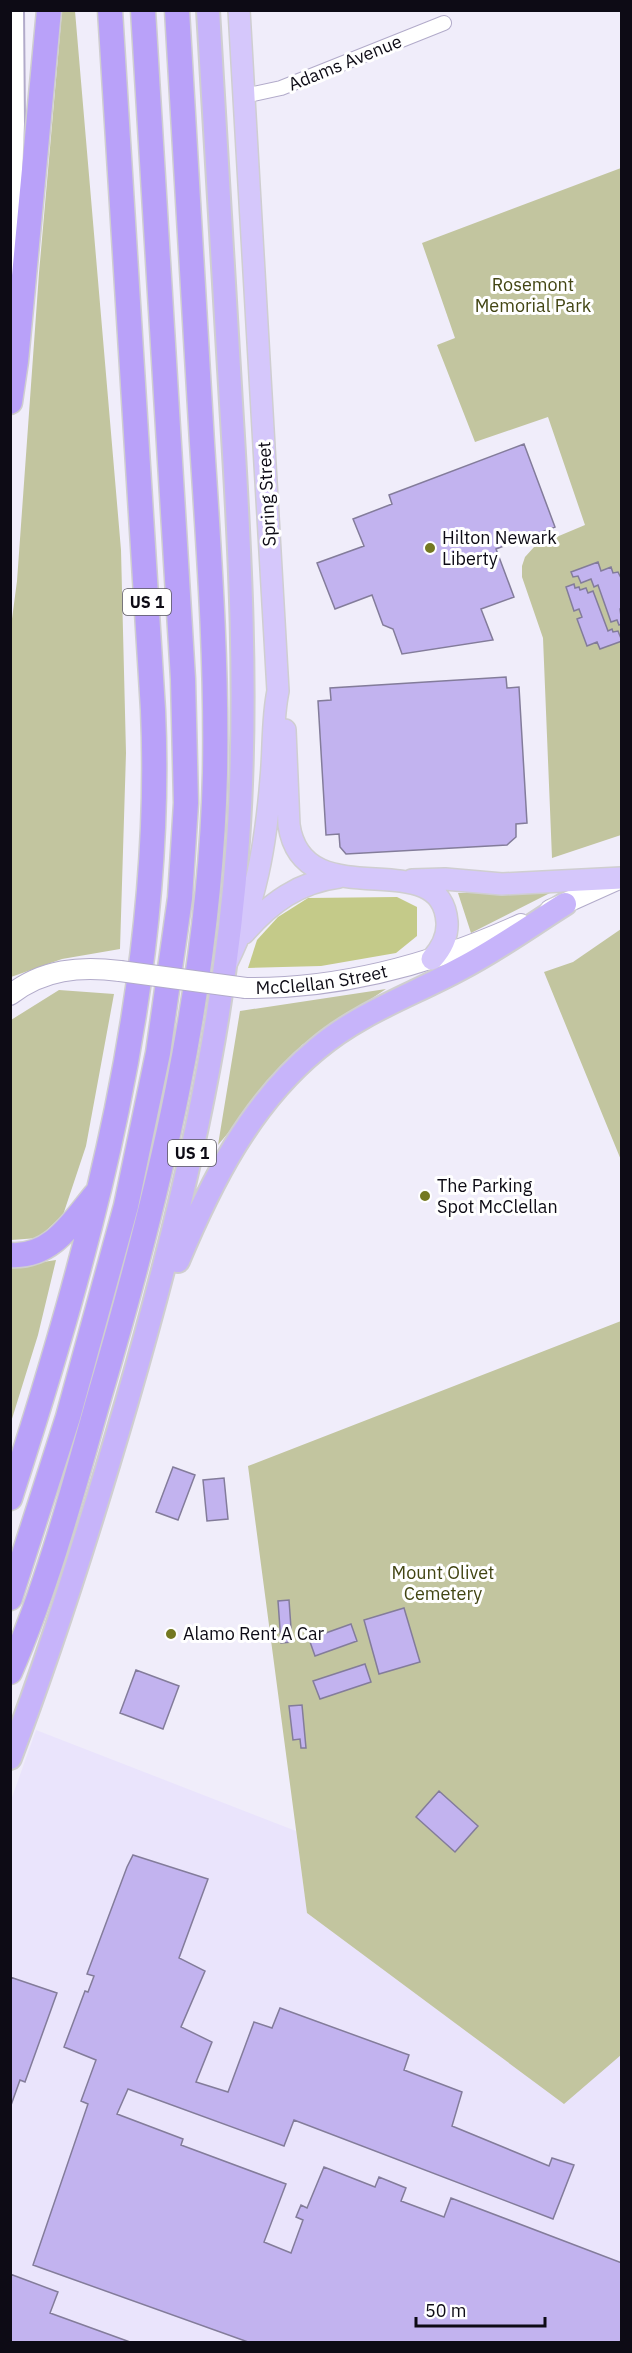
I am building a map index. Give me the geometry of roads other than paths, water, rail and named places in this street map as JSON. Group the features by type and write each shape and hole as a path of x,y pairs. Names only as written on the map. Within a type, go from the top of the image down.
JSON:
{"highway":[{"path":"10,402 16,361 49,10"},
{"name":"US 1","path":"10,1498 87,1240 126,1055 141,963 151,868 155,773 150,648 110,10"},
{"path":"10,1598 68,1417 128,1196 147,1115 164,1021 183,866 186,771 182,646 144,10"},
{"path":"10,1672 47,1573 66,1513 152,1210 182,1067 206,902 215,775 213,617 177,10"},
{"name":"US 1","path":"10,1758 75,1574 147,1334 193,1149 207,1079 232,903 240,809 243,684 242,600 208,10"},
{"path":"147,1334 207,1194 243,1132 281,1083 312,1053 342,1030 385,1005 479,959 565,904"},
{"path":"10,1255 32,1253 56,1241 98,1190"}],"main road":[{"name":"Spring Street","path":"224,970 240,938 263,850 271,777 274,711 278,691 238,10"},
{"path":"278,691 284,715 291,836 299,854 306,862 322,872 342,877 425,886 440,901 447,922 444,944 432,958"},
{"path":"240,938 267,910 288,894 310,884 342,877"},
{"path":"394,881 445,879 502,884 621,878"},
{"name":"McClellan Street","path":"10,995 37,979 61,971 88,968 246,988 299,987 329,982 432,958 483,941 621,878"}],"street":[{"path":"10,277 16,124 15,10"},
{"name":"Adams Avenue","path":"244,96 281,88 444,23"}],"place":[{"name":"Hilton Newark Liberty","path":"430,548"},
{"name":"The Parking Spot McClellan","path":"425,1196"},
{"name":"Alamo Rent A Car","path":"171,1634"}],"park label":[{"name":"Rosemont Memorial Park","path":"533,295"},
{"name":"Mount Olivet Cemetery","path":"443,1583"}]}
